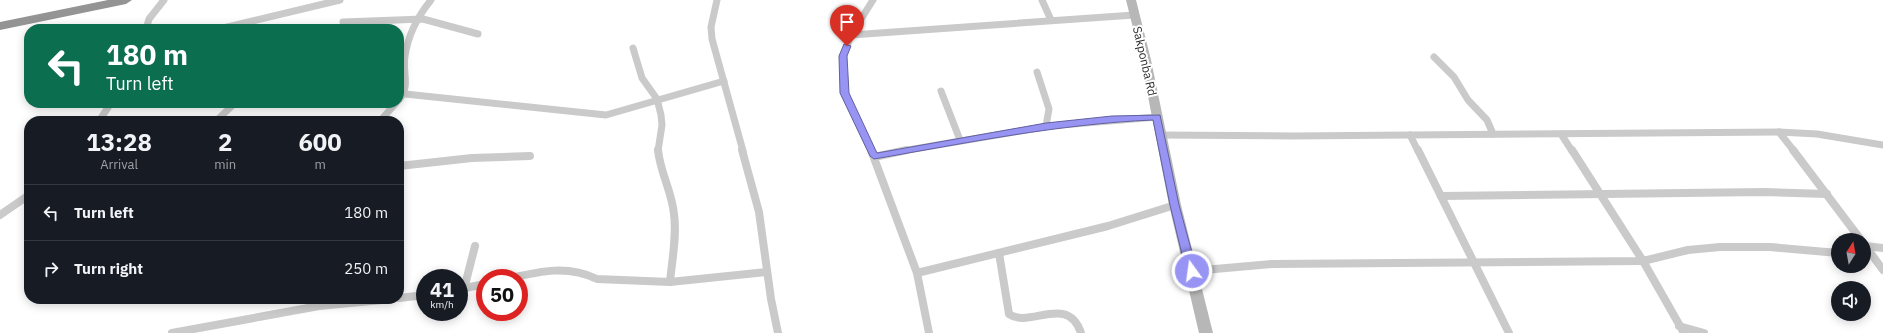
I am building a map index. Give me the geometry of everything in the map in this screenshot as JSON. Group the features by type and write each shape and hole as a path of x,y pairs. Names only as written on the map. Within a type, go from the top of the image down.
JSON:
{"highway":[{"path":"0,19 89,0"},
{"path":"0,26 126,0"}],"main road":[{"name":"Sakponba Rd","path":"1130,0 1146,60 1174,205 1192,271 1206,333"}],"street":[{"path":"148,24 149,19 166,0"},
{"path":"240,24 340,0"},
{"path":"404,50 421,10 431,0"},
{"path":"717,0 711,27 759,212 767,272 778,333"},
{"path":"873,0 851,35 843,56 844,93 874,156 917,273 929,333"},
{"path":"1042,0 1051,20"},
{"path":"851,35 1134,15"},
{"path":"343,22 417,18 478,34"},
{"path":"634,48 642,78 657,99 662,125 658,145 659,160 674,212 675,226 670,282"},
{"path":"1434,57 1454,77 1470,103 1487,120 1493,134"},
{"path":"404,69 408,86 405,94 598,115 724,81"},
{"path":"1037,72 1049,109 1046,126"},
{"path":"941,91 960,140"},
{"path":"221,116 230,108"},
{"path":"384,116 392,108"},
{"path":"874,156 1046,126 1112,119 1156,117"},
{"path":"1160,135 1293,136 1780,132 1817,134 1883,145"},
{"path":"1780,132 1856,233"},
{"path":"1561,134 1643,261 1682,329 1704,333"},
{"path":"1410,135 1509,333"},
{"path":"404,165 472,158 530,156"},
{"path":"1441,196 1764,192 1827,194"},
{"path":"0,215 24,198"},
{"path":"917,273 1108,226 1174,205"},
{"path":"1871,245 1883,248"},
{"path":"468,269 475,246"},
{"path":"1192,271 1272,264 1643,261 1702,248 1736,246 1777,247 1831,252"},
{"path":"999,253 1009,314 1018,318 1065,313 1074,318 1080,325 1082,333"},
{"path":"1871,259 1883,270"},
{"path":"528,275 564,269 586,273 597,279 670,282 767,272"},
{"path":"404,297 416,296"},
{"path":"172,333 328,304"}],"route":[{"path":"847,46 843,56 845,78 844,93 874,156 1046,126 1112,119 1156,117 1174,205 1192,271"}]}
